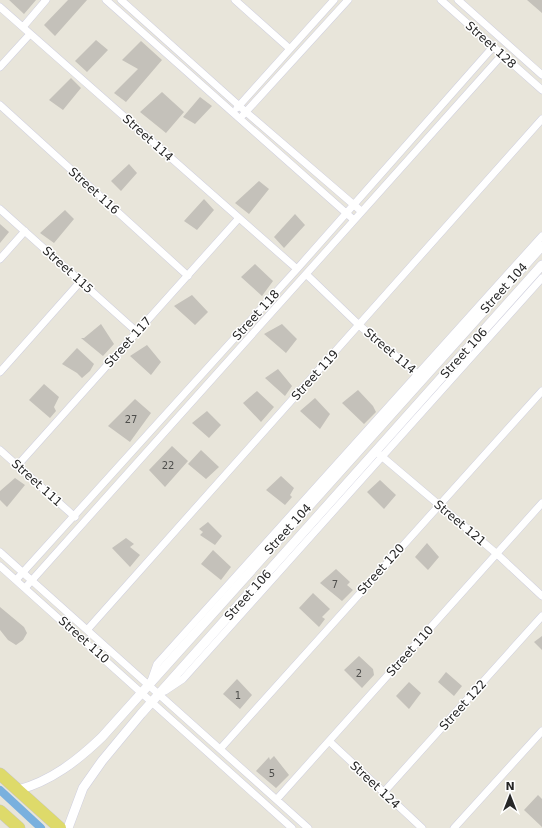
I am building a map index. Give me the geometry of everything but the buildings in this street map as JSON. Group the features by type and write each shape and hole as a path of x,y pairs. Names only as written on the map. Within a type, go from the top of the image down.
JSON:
{"main road":[{"path":"0,774 60,828"},
{"path":"0,811 19,828"}],"street":[{"path":"23,27 46,0"},
{"path":"106,0 233,112 239,120 354,220"},
{"path":"121,0 239,106 361,211"},
{"path":"235,0 290,48"},
{"path":"233,112 334,0"},
{"path":"239,120 348,0"},
{"name":"Street 128","path":"441,0 502,56 542,90"},
{"path":"458,0 542,75"},
{"name":"Street 114","path":"0,7 297,269"},
{"path":"0,67 30,34"},
{"name":"Street 118","path":"16,580 75,517 297,269 345,212 493,47"},
{"path":"25,588 361,211 502,56"},
{"name":"Street 116","path":"0,105 188,276"},
{"name":"Street 119","path":"87,630 360,326 542,119"},
{"name":"Street 115","path":"0,209 137,332"},
{"name":"Street 117","path":"18,466 239,218"},
{"path":"0,259 25,231"},
{"path":"420,376 542,236"},
{"name":"Street 104","path":"18,790 48,780 80,757 102,737 149,685 200,622 257,564 311,499 420,376 542,246"},
{"name":"Street 106","path":"68,828 87,783 102,761 159,694 214,639 268,572 444,381 500,312 542,265"},
{"name":"Street 114","path":"306,274 360,326 420,376"},
{"path":"444,381 542,278"},
{"path":"0,372 80,282"},
{"path":"489,304 500,312"},
{"name":"Street 120","path":"221,748 542,391"},
{"name":"Street 111","path":"0,450 75,517"},
{"path":"214,639 378,454"},
{"name":"Street 121","path":"378,454 497,554 542,596"},
{"path":"200,622 311,499"},
{"name":"Street 110","path":"277,799 542,503"},
{"name":"Street 110","path":"0,552 221,748 308,828"},
{"path":"257,564 268,572"},
{"name":"Street 110","path":"0,566 292,828"},
{"name":"Street 122","path":"383,793 542,616"},
{"path":"454,828 542,731"},
{"name":"Street 124","path":"329,741 422,828"}],"waterway":[{"path":"0,790 41,828"}]}
